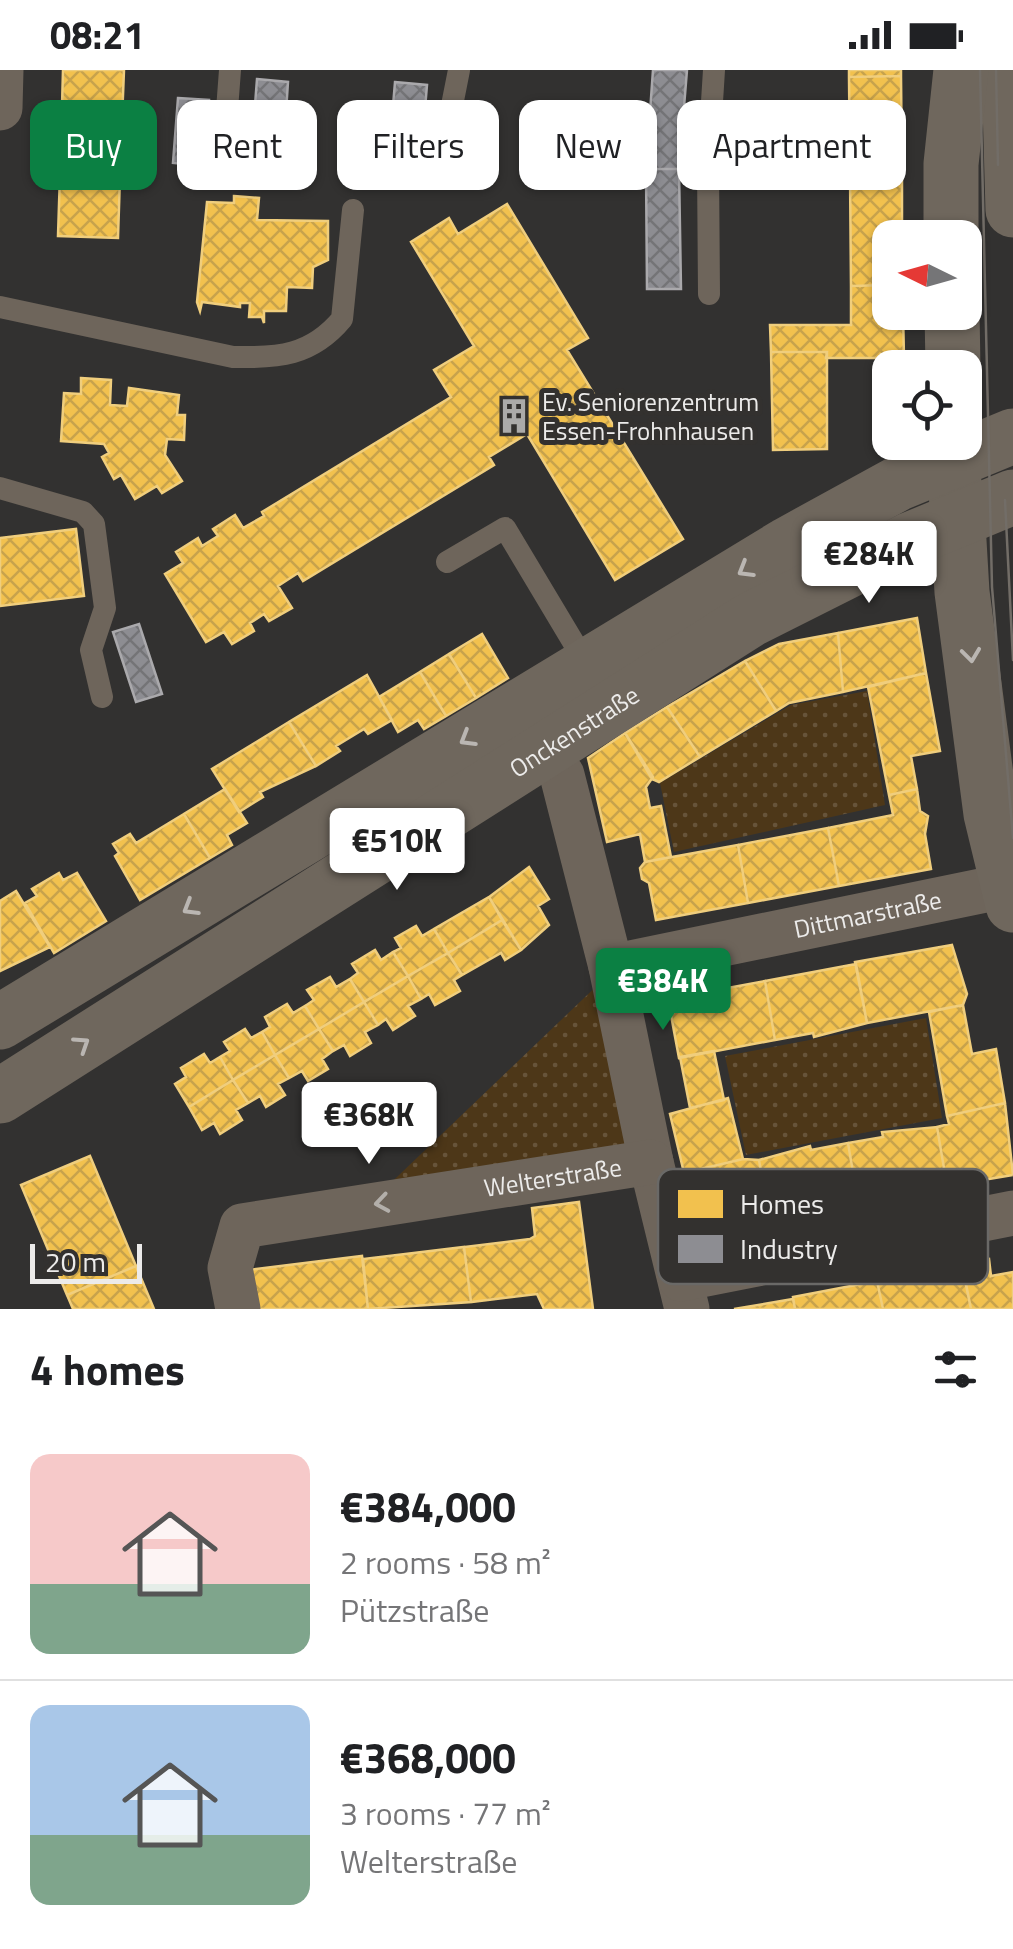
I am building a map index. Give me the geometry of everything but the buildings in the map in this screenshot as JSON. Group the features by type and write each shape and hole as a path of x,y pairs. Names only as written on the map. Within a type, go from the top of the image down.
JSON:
{"main road":[{"path":"951,220 950,164 961,70"},
{"path":"1009,70 1013,210"},
{"name":"Onckenstraße","path":"982,444 1013,436"},
{"name":"Onckenstraße","path":"0,1022 811,530 939,460"},
{"path":"955,460 957,523 989,796 1009,895"},
{"name":"Onckenstraße","path":"0,1096 750,620 828,578 1013,497"}],"street":[{"path":"0,108 2,70"},
{"path":"562,775 611,967 658,1190"},
{"name":"Dittmarstraße","path":"611,967 1009,895"},
{"name":"Welterstraße","path":"238,1309 230,1268 242,1226 651,1162"},
{"path":"988,1218 1013,1212"},
{"path":"684,1294 724,1284"}],"lane":[{"path":"228,100 230,70"},
{"path":"453,100 459,70"},
{"path":"709,294 708,165 714,70"},
{"path":"0,308 233,357 270,358 307,350 342,319 353,210"},
{"path":"0,488 84,512 94,524 106,608 91,650 102,698"},
{"path":"447,562 504,528 587,665"}],"shaded area":[{"path":"867,691 885,805 674,852 660,783 791,705"},
{"path":"606,977 643,1158 374,1199"},
{"path":"926,1018 942,1118 746,1155 725,1056"}],"tram line":[{"path":"980,70 992,587 1013,838"},
{"path":"996,70 998,165"},
{"path":"1005,500 1013,660"}],"place":[{"name":"Ev. Seniorenzentrum Essen-Frohnhausen","path":"514,416"}]}
